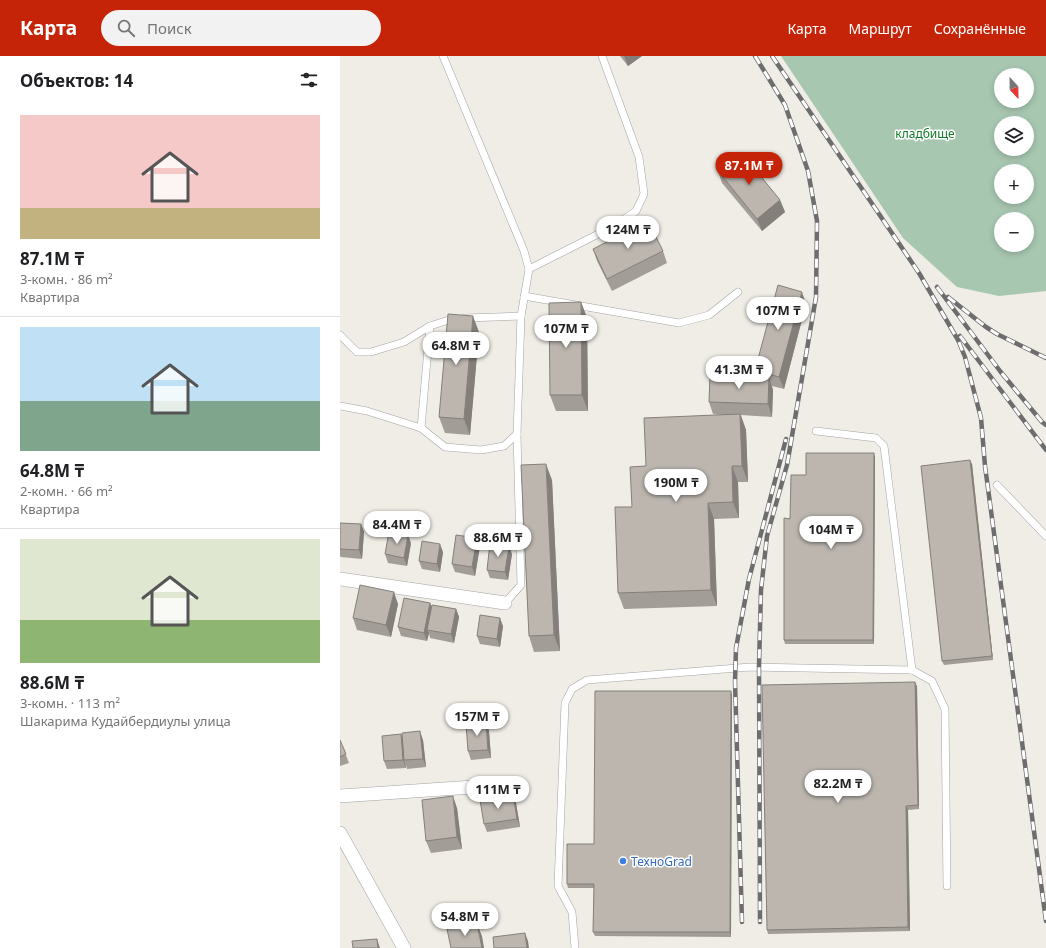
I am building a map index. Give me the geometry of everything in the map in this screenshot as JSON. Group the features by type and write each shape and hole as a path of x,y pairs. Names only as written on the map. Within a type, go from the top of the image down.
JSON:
{"street":[{"path":"340,579 505,602"},
{"path":"340,796 516,784"},
{"path":"340,833 404,948"}],"lane":[{"path":"443,56 524,251 529,269 521,316 517,434 521,585 505,602"},
{"path":"529,269 614,226 636,211 644,194 638,157 602,56"},
{"path":"524,296 679,323 709,315 738,292"},
{"path":"340,335 357,352 371,352 404,342 430,326 456,318 521,316"},
{"path":"422,428 430,326"},
{"path":"340,406 367,411 422,428 445,446 481,450 504,446 517,434"},
{"path":"816,432 876,438 884,446 912,670"},
{"path":"997,485 1046,536"},
{"path":"575,948 572,912 558,886 565,703 572,689 587,680 750,667 912,670 932,681 945,709 948,886"}],"green space":[{"name":"кладбище","path":"781,56 1046,56 1046,291 999,296 957,287 903,238"}],"building":[{"path":"741,152 780,200 757,219 718,171"},
{"path":"648,221 663,251 607,279 593,249"},
{"path":"778,285 802,292 779,377 755,370"},
{"path":"581,302 582,395 550,395 549,303"},
{"path":"448,314 473,316 464,419 439,417"},
{"path":"710,376 769,378 768,404 709,402"},
{"path":"740,414 742,466 732,466 733,502 708,503 711,590 618,593 615,507 632,507 630,467 646,466 644,418"},
{"path":"806,453 874,453 873,640 784,640 784,518 790,519 791,475 806,475"},
{"path":"970,460 992,656 942,661 921,466"},
{"path":"546,464 554,635 529,636 521,465"},
{"path":"340,523 361,524 359,550 340,549"},
{"path":"389,532 408,535 404,558 385,554"},
{"path":"456,535 477,538 472,567 452,564"},
{"path":"422,541 440,544 437,564 419,561"},
{"path":"490,543 509,546 505,572 487,570"},
{"path":"360,585 394,592 386,625 353,618"},
{"path":"404,598 430,603 424,633 398,627"},
{"path":"432,605 456,609 451,634 427,630"},
{"path":"480,615 500,618 497,639 477,636"},
{"path":"915,682 918,805 906,806 908,927 767,930 762,685"},
{"path":"595,691 731,691 730,932 593,932 594,884 567,884 567,844 594,844"},
{"path":"486,723 488,750 468,751 466,724"},
{"path":"420,731 423,759 404,760 402,733"},
{"path":"401,734 403,760 384,761 382,736"},
{"path":"340,740 346,754 340,757"},
{"path":"513,795 517,819 484,824 480,800"},
{"path":"453,796 457,837 426,841 422,800"},
{"path":"477,924 482,948 451,948 447,929"},
{"path":"525,933 527,948 494,948 493,937"},
{"path":"377,939 378,948 353,948 352,941"}],"railway":[{"path":"755,56 785,105 808,171 817,221 816,297 787,465 767,536 761,590 759,666 760,922"},
{"path":"772,56 919,273 958,340 965,357 981,418 985,466 1046,921"},
{"path":"937,287 1000,371 1046,425"},
{"path":"948,297 997,334 1046,358"},
{"path":"960,336 1046,450"},
{"path":"742,922 735,682 736,648 749,579 786,439"}],"place":[{"name":"ТехноGrad","path":"623,861"}]}
